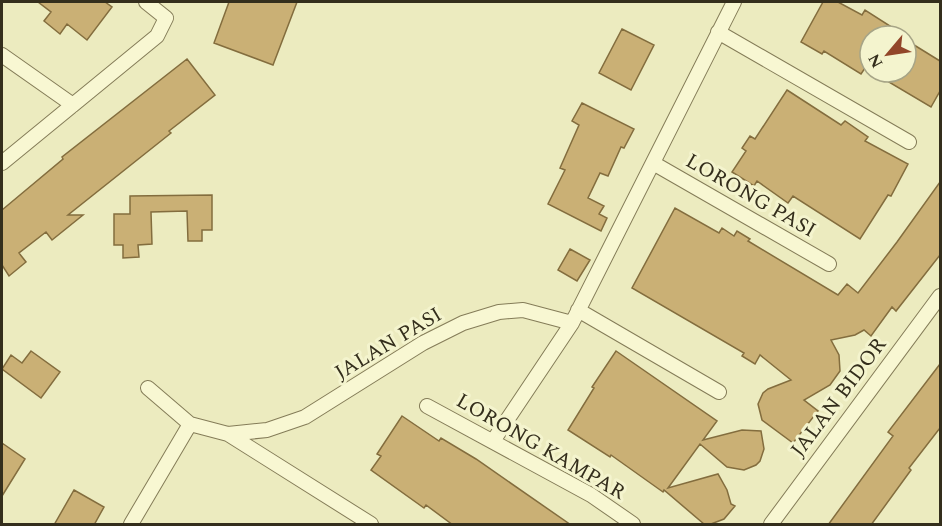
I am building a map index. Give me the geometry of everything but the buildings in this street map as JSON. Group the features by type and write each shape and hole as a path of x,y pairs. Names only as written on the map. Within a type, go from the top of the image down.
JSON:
{"street":[{"path":"2,163 157,36 166,18 146,2"},
{"path":"493,441 575,316 734,2"},
{"path":"718,32 909,142"},
{"path":"2,55 73,105"},
{"name":"LORONG PASI","path":"653,163 829,264"},
{"name":"JALAN BIDOR","path":"771,525 940,296"},
{"name":"JALAN PASI","path":"228,434 267,430 304,417 423,343 463,323 499,312 523,309 575,316 719,392"},
{"path":"148,388 190,424 228,434 371,525"},
{"name":"LORONG KAMPAR","path":"427,406 591,495 633,525"},
{"path":"131,525 190,424"}]}
